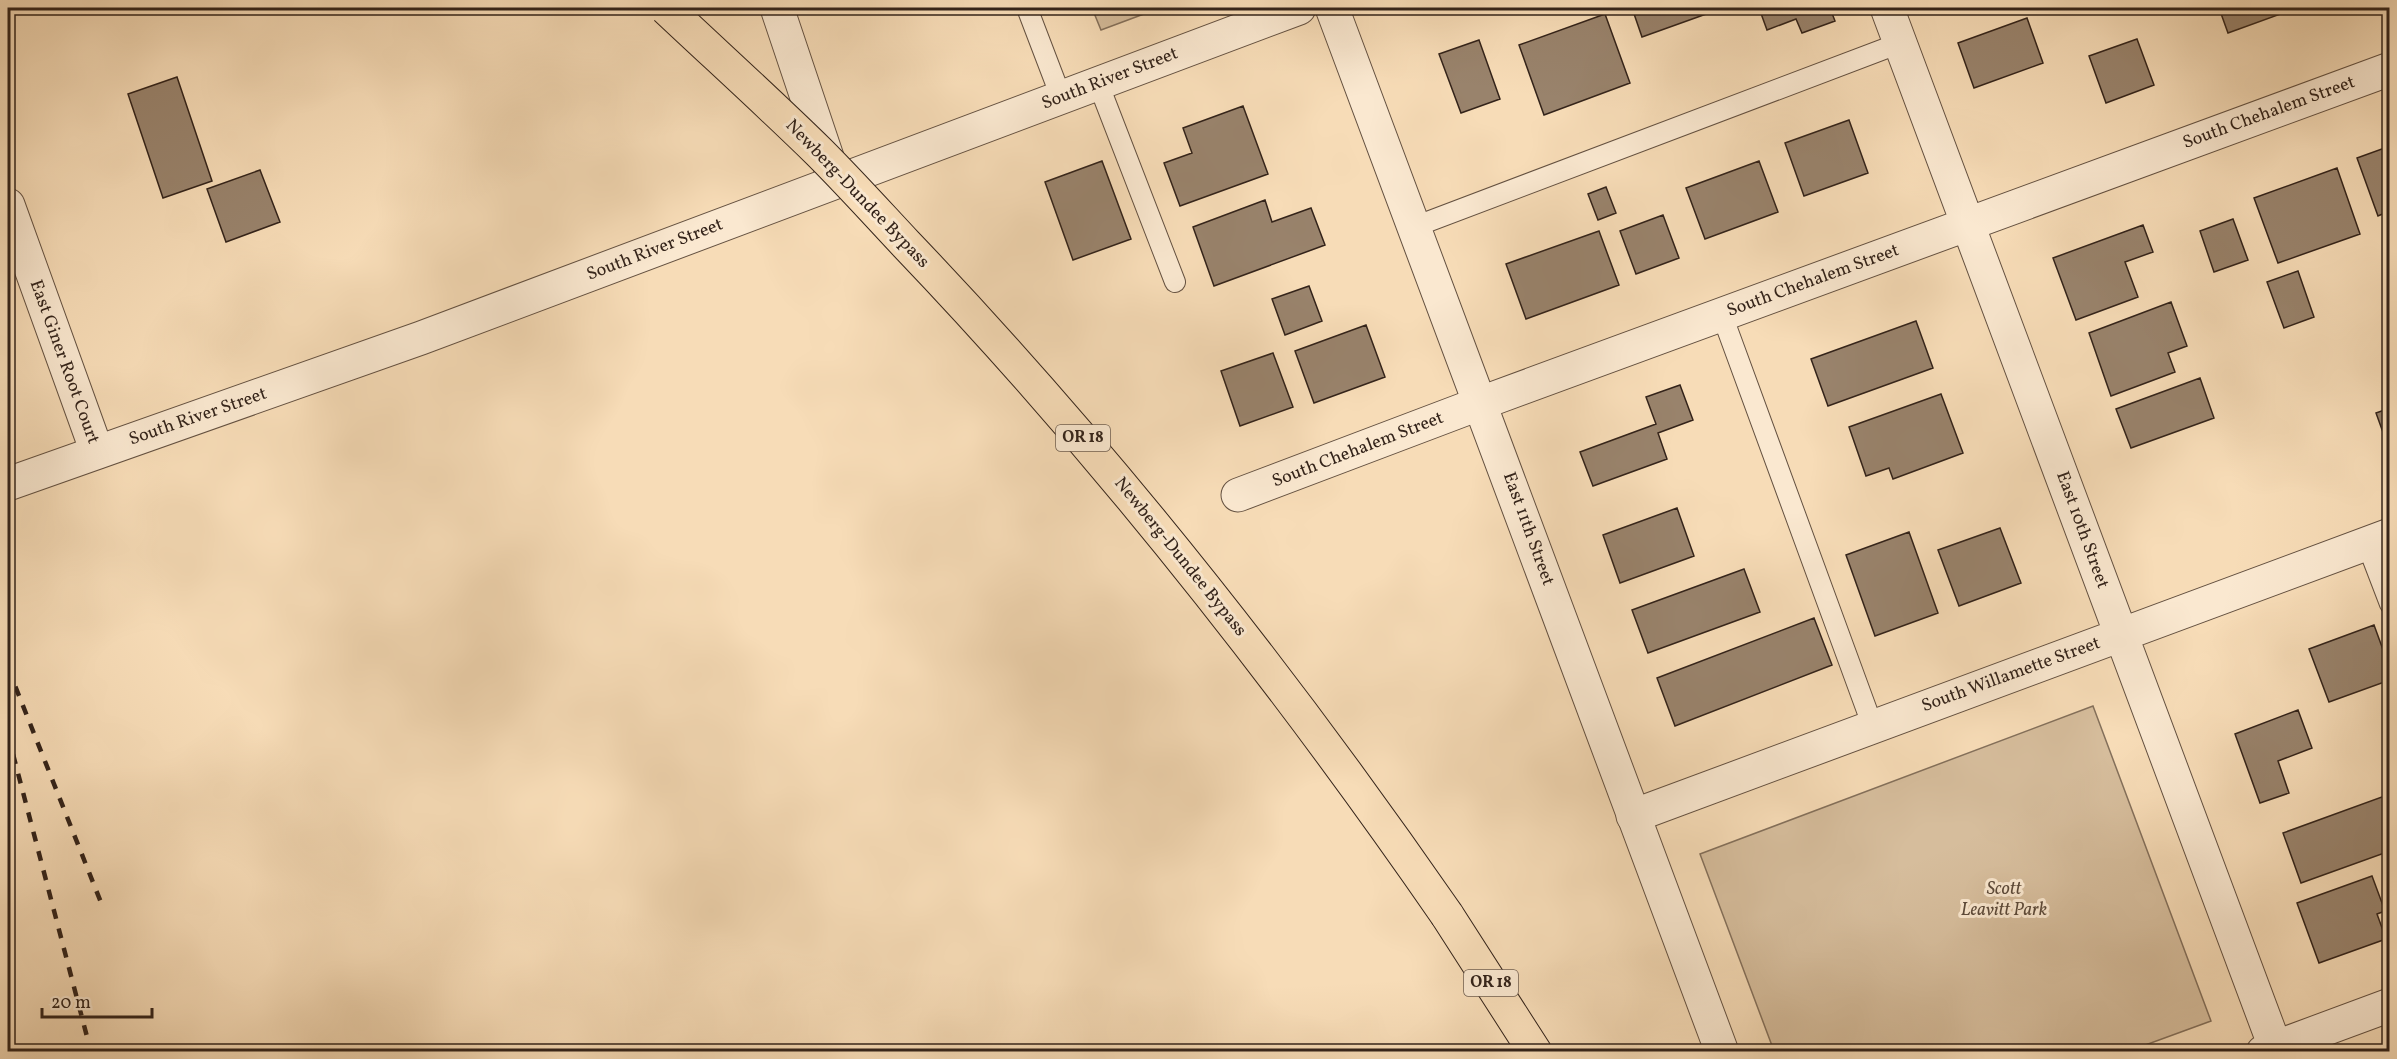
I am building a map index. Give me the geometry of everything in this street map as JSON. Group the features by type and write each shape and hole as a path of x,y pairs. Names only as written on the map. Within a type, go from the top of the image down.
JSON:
{"highway":[{"name":"Newberg-Dundee Bypass","path":"666,8 819,153 950,290 1078,432 1234,623 1378,814 1447,915 1535,1052"}],"street":[{"path":"777,8 836,182"},
{"name":"South River Street","path":"8,484 432,334 1299,8"},
{"name":"East 11th Street","path":"1332,8 1722,1052"},
{"name":"East 10th Street","path":"1887,8 2121,634 2272,1050"},
{"name":"South Chehalem Street","path":"1238,495 1481,403 2390,69"},
{"name":"East Giner Root Court","path":"8,205 97,452"},
{"name":"South Willamette Street","path":"1634,816 2378,540"},
{"path":"2272,1050 2390,1005"}],"lane":[{"path":"1027,8 1061,97"},
{"path":"1414,227 1900,43"},
{"path":"1098,83 1175,282"},
{"path":"1722,315 1873,727"},
{"path":"2378,540 2390,604"}],"green space":[{"path":"1092,8 1160,8 1101,30"},
{"name":"Scott Leavitt Park","path":"2093,706 2211,1021 2129,1051 1774,1051 1700,854"}],"building":[{"path":"1632,8 1723,8 1642,37"},
{"path":"1759,8 1830,8 1835,21 1802,33 1796,19 1767,30"},
{"path":"2219,8 2297,8 2228,33"},
{"path":"1605,14 1630,83 1544,115 1519,45"},
{"path":"2027,18 2043,63 1974,88 1958,43"},
{"path":"2137,39 2154,85 2106,103 2089,56"},
{"path":"1479,40 1500,99 1461,113 1439,54"},
{"path":"177,77 212,181 163,198 128,94"},
{"path":"1243,106 1268,174 1180,206 1164,163 1192,153 1183,128"},
{"path":"1849,120 1868,173 1804,196 1785,143"},
{"path":"2390,146 2390,219 2387,212 2378,216 2357,158"},
{"path":"1102,161 1131,239 1073,260 1045,182"},
{"path":"1759,161 1778,212 1705,239 1686,188"},
{"path":"2337,168 2360,234 2278,263 2254,198"},
{"path":"260,170 280,222 226,242 207,189"},
{"path":"1606,187 1616,213 1598,220 1588,194"},
{"path":"1265,200 1272,222 1311,208 1325,245 1214,286 1193,227"},
{"path":"1663,215 1679,258 1636,274 1620,231"},
{"path":"2233,219 2248,260 2214,272 2200,231"},
{"path":"2143,225 2153,252 2125,262 2138,297 2076,320 2053,258"},
{"path":"1599,231 1619,285 1526,319 1506,264"},
{"path":"2298,271 2314,317 2284,328 2267,282"},
{"path":"1309,286 1322,321 1285,335 1272,299"},
{"path":"2171,302 2187,346 2168,353 2175,372 2111,396 2089,333"},
{"path":"1916,321 1933,368 1828,406 1811,359"},
{"path":"1366,325 1385,377 1314,403 1295,351"},
{"path":"1273,353 1293,407 1240,426 1221,371"},
{"path":"2200,378 2214,418 2131,448 2116,409"},
{"path":"1680,385 1693,420 1658,433 1667,459 1593,486 1580,452 1656,424 1646,397"},
{"path":"1941,394 1963,453 1893,479 1889,468 1866,476 1849,427"},
{"path":"2390,408 2390,449 2389,449 2376,413"},
{"path":"1677,508 1694,556 1620,583 1603,535"},
{"path":"2000,528 2021,583 1959,606 1938,550"},
{"path":"1909,532 1938,613 1875,636 1846,555"},
{"path":"1744,569 1760,612 1648,653 1632,610"},
{"path":"1814,618 1832,665 1675,726 1657,678"},
{"path":"2374,625 2390,669 2390,680 2329,702 2309,649"},
{"path":"2298,710 2312,748 2278,761 2289,793 2260,803 2235,734"},
{"path":"2390,794 2390,851 2301,883 2283,833"},
{"path":"2372,876 2385,911 2377,914 2386,939 2319,963 2297,903"}],"railway":[{"path":"8,668 102,905"},
{"path":"8,735 91,1052"}]}
